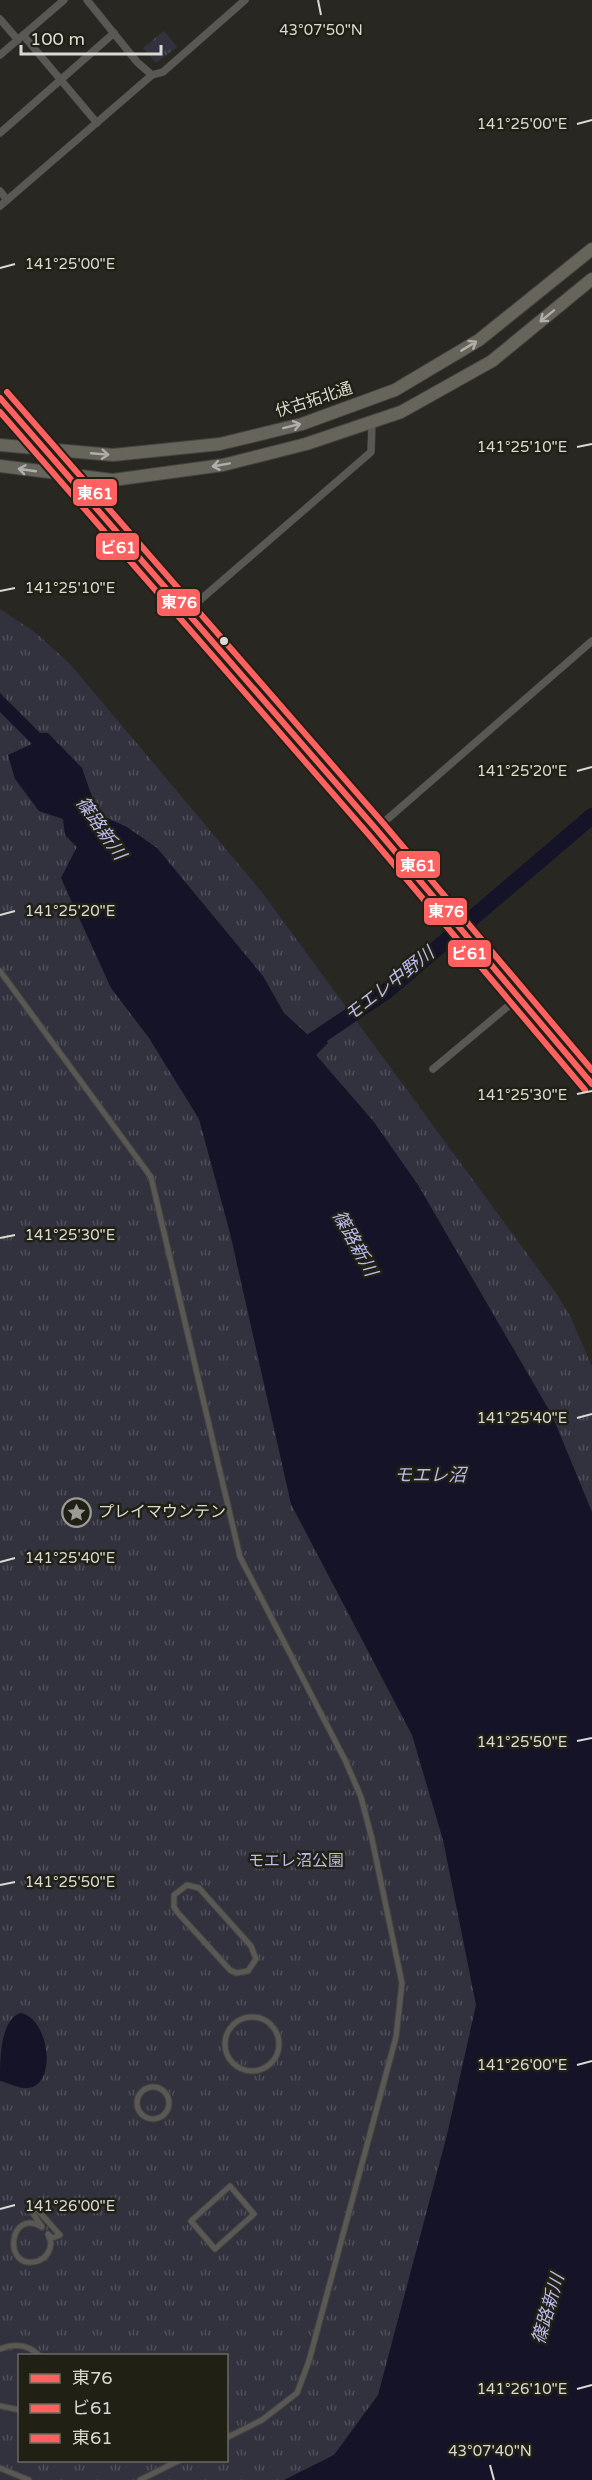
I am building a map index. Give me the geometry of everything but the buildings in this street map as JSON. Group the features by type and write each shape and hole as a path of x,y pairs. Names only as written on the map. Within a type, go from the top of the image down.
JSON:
{"main road":[{"name":"伏古拓北通","path":"0,445 113,455 220,444 302,424 395,390 479,340 592,249"},
{"path":"0,466 113,480 223,465 306,444 401,412 492,361 592,279"}],"street":[{"path":"0,55 64,0"},
{"path":"87,0 152,75"},
{"path":"0,206 152,75 163,72 245,0"},
{"path":"0,19 20,37 97,123"},
{"path":"0,132 114,33"},
{"path":"0,191 7,200"},
{"path":"0,398 185,613 376,829 592,1084"},
{"path":"185,613 370,452 372,422"},
{"path":"376,829 592,641"},
{"path":"0,971 151,1177 240,1557 340,1750 361,1797 402,1983 396,2037 309,2361 297,2393 262,2420 228,2437"},
{"path":"433,1069 519,997"},
{"path":"188,1885 199,1888 251,1947 256,1959 254,1966 241,1974 230,1970 178,1913 174,1901 178,1890 188,1885"},
{"path":"254,2017 272,2025 279,2045 275,2059 270,2065 249,2071 231,2061 225,2041 234,2023 254,2017"},
{"path":"154,2087 167,2094 168,2109 160,2117 150,2118 141,2113 137,2103 144,2089 154,2087"},
{"path":"230,2186 254,2214 215,2249 191,2221 230,2186"},
{"path":"32,2204 49,2222 60,2235 52,2238 48,2234 51,2243 47,2255 36,2262 23,2260 14,2250 16,2233 31,2223 42,2228 30,2210 32,2204"},
{"path":"0,2349 19,2345 28,2347 38,2354"},
{"path":"0,2406 18,2410"},
{"path":"140,2480 176,2462"},
{"path":"0,2468 29,2480"}],"green space":[{"path":"164,31 177,47 156,63 143,48"},
{"name":"モエレ沼公園","path":"0,609 36,633 70,664 261,891 558,1296 570,1316 592,1367 592,2480 0,2480"}],"water":[{"name":"モエレ沼","path":"0,693 40,733 48,733 82,768 98,814 127,827 157,848 263,976 284,1013 308,1035 319,1028 328,1043 316,1055 374,1122 418,1185 552,1415 592,1512 592,2480 284,2480 334,2455 378,2395 447,2135 476,2005 443,1840 412,1735 291,1504 230,1233 199,1119 149,1038 111,988 61,878 77,847 65,835 63,819 39,811 15,779 8,755 32,744 0,712"},
{"path":"20,2013 30,2017 37,2025 46,2050 44,2075 38,2084 28,2088 0,2081 2,2042 8,2024"}],"waterway":[{"name":"モエレ中野川","path":"305,1046 388,990 592,816"}],"transit line":[{"name":"東61","path":"7,392 383,823 592,1070"},
{"name":"東76","path":"0,398 376,829 592,1084"},
{"name":"ビ61","path":"0,412 369,835 585,1090"}],"place":[{"name":"プレイマウンテン","path":"77,1512"}],"water label":[{"name":"篠路新川","path":"101,828"},
{"name":"篠路新川","path":"355,1243"},
{"name":"篠路新川","path":"548,2309"}]}
